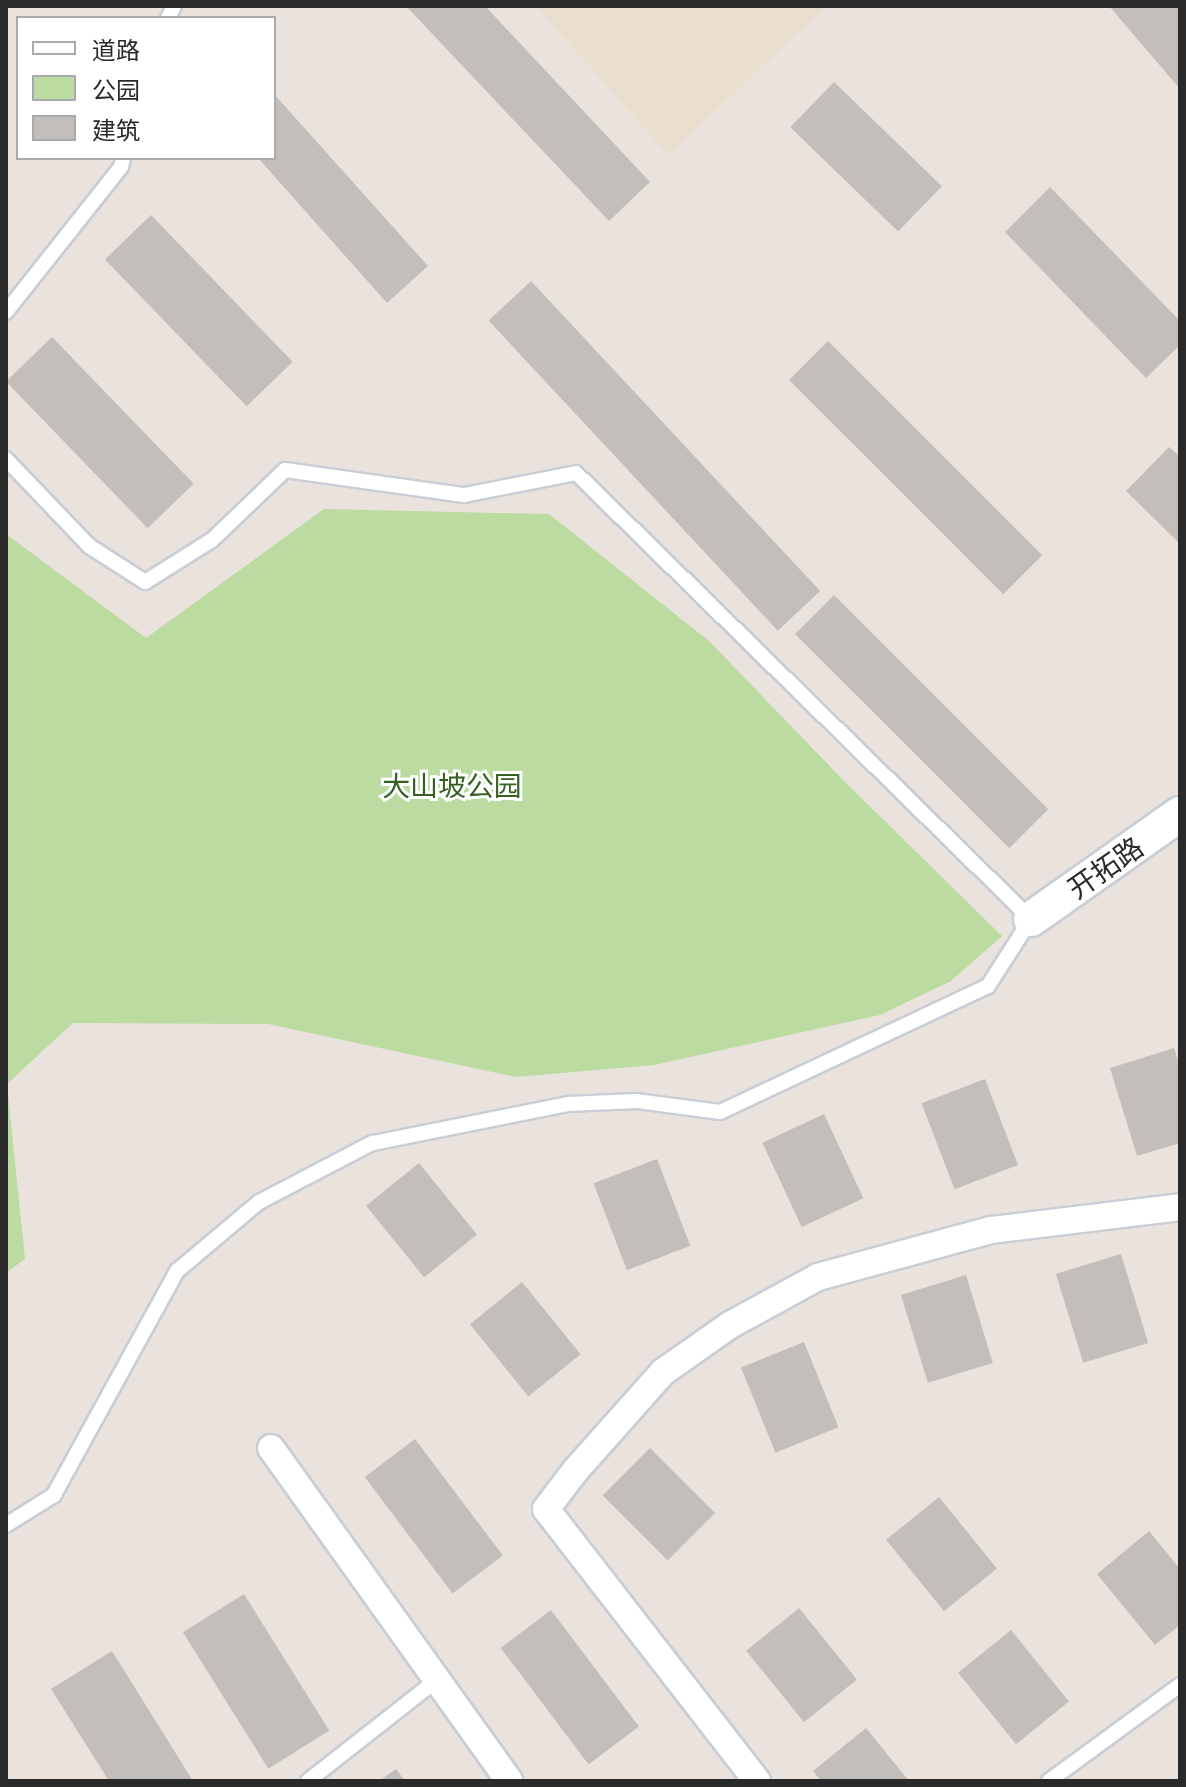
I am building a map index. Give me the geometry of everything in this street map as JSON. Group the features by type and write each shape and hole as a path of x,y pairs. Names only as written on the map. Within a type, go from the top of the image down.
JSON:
{"street":[{"name":"开拓路","path":"1031,919 1180,814"},
{"path":"757,1781 546,1509 575,1471 663,1372 730,1325 818,1277 991,1230 1180,1207"},
{"path":"271,1448 509,1781"}],"lane":[{"path":"6,312 121,167 123,160"},
{"path":"6,459 89,546 145,582 212,540 285,470 464,495 576,473 1031,919 988,986 720,1112 636,1101 568,1104 372,1143 259,1202 177,1271 54,1495 6,1525"},
{"path":"308,1781 437,1680"},
{"path":"1049,1781 1180,1685"}],"shaded area":[{"path":"536,6 827,6 668,155"}],"green space":[{"name":"大山坡公园","path":"324,509 549,514 709,641 847,784 1002,936 951,981 880,1015 654,1065 516,1077 268,1024 73,1023 7,1084 25,1259 6,1273 6,534 146,638"}],"building":[{"path":"406,6 485,6 650,182 609,221"},
{"path":"1109,6 1180,6 1180,89"},
{"path":"834,82 942,186 898,232 790,127"},
{"path":"276,96 428,266 387,303 260,160 276,160"},
{"path":"1050,187 1180,321 1180,345 1146,378 1005,232"},
{"path":"151,215 293,362 247,406 105,259"},
{"path":"531,281 820,591 778,631 489,321"},
{"path":"52,337 194,484 148,528 6,381"},
{"path":"828,341 1042,555 1003,594 789,380"},
{"path":"1169,447 1180,457 1180,544 1126,491"},
{"path":"834,595 1048,809 1009,848 795,634"},
{"path":"1174,1048 1180,1066 1180,1143 1137,1156 1110,1068"},
{"path":"985,1079 1018,1165 954,1189 922,1103"},
{"path":"824,1114 863,1198 802,1227 762,1143"},
{"path":"657,1159 690,1246 627,1270 594,1183"},
{"path":"419,1163 477,1234 424,1277 366,1206"},
{"path":"1121,1254 1148,1343 1083,1363 1056,1274"},
{"path":"966,1275 993,1363 928,1383 901,1295"},
{"path":"522,1282 581,1354 528,1396 470,1324"},
{"path":"804,1342 838,1427 775,1453 741,1367"},
{"path":"415,1439 503,1556 453,1594 365,1477"},
{"path":"650,1448 715,1513 668,1560 603,1495"},
{"path":"939,1497 997,1568 944,1611 886,1540"},
{"path":"1149,1531 1180,1569 1180,1625 1155,1645 1097,1574"},
{"path":"244,1594 329,1731 268,1769 183,1632"},
{"path":"799,1608 857,1679 804,1722 746,1651"},
{"path":"551,1610 639,1727 589,1765 501,1648"},
{"path":"1011,1630 1069,1701 1016,1744 958,1673"},
{"path":"112,1651 193,1781 109,1781 51,1689"},
{"path":"866,1728 909,1781 821,1781 813,1771"},
{"path":"396,1769 405,1781 379,1781"}]}
